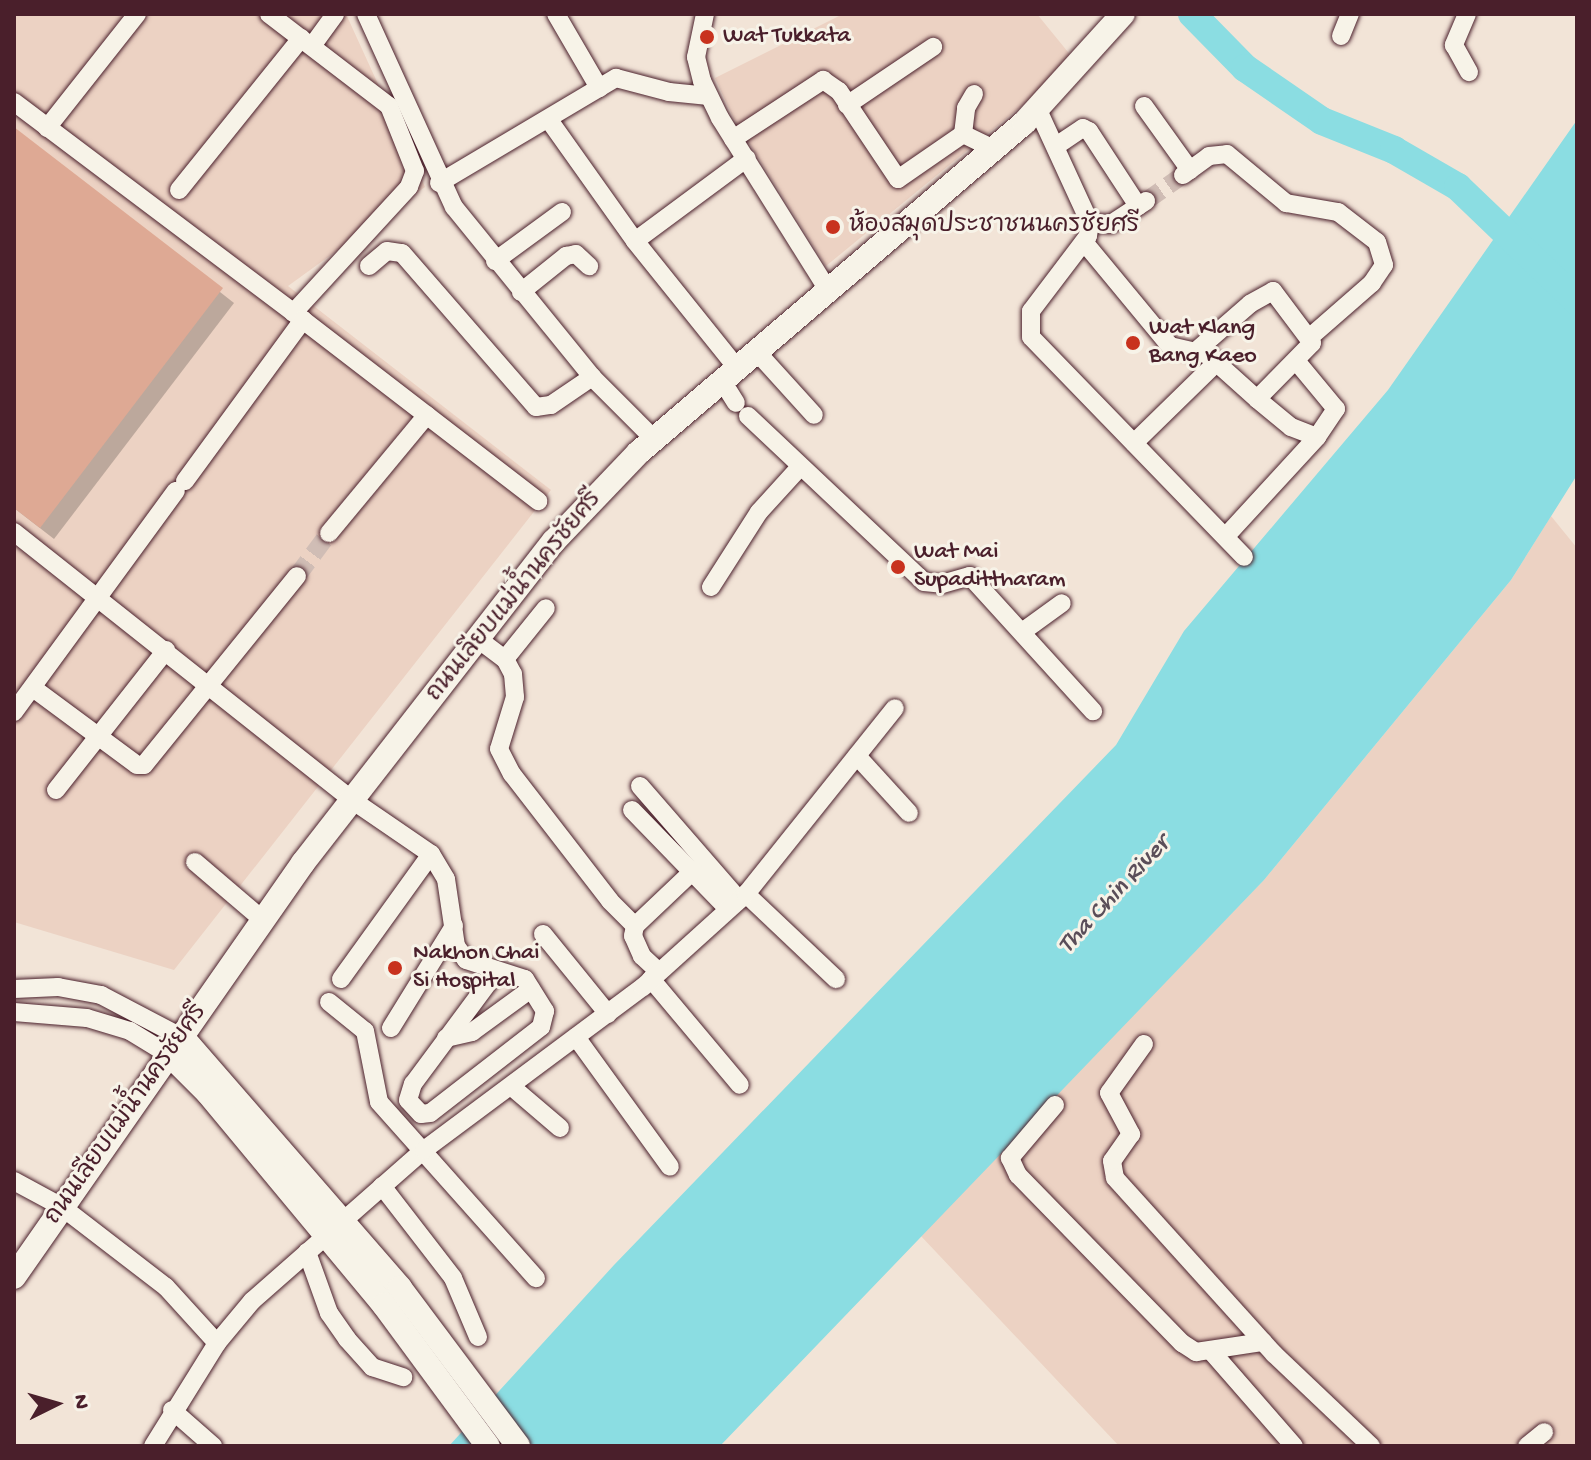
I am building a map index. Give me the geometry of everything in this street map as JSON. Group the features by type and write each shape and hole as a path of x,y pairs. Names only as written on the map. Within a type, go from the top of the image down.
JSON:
{"main road":[{"name":"ถนนเลียบแม่น้ำนครชัยศรี","path":"14,1277 263,920 352,800 554,541 654,439 1038,110 1123,14"},
{"path":"177,1047 335,1227 518,1446"},
{"path":"392,1296 488,1446"}],"street":[{"path":"47,128 137,14"},
{"path":"14,712 99,599 298,317 409,187 415,171 389,106 269,14"},
{"path":"179,190 306,42 335,14"},
{"path":"366,14 439,183 495,261 592,377 654,439"},
{"path":"556,14 599,88"},
{"path":"705,14 696,57 709,96 828,290"},
{"path":"1341,36 1350,14"},
{"path":"1467,14 1454,45 1469,72"},
{"path":"847,105 933,47"},
{"path":"439,183 616,78 669,92 709,96"},
{"path":"733,139 823,80 831,80 898,179 963,134 966,108 974,94"},
{"path":"14,102 538,501"},
{"path":"1144,106 1186,172 1209,156 1227,154 1286,203 1338,212 1384,251 1384,265 1372,283 1309,338"},
{"path":"1038,110 1090,223 1084,242 1031,311 1031,337 1227,535 1244,557"},
{"path":"549,120 729,374 742,409 924,582 942,584 970,576 1093,711"},
{"path":"1056,146 1083,128 1089,131 1142,204 1111,224 1090,223"},
{"path":"963,134 994,149"},
{"path":"635,241 747,158"},
{"path":"495,261 562,212"},
{"path":"1084,242 1170,346 1197,350 1218,361 1291,427 1317,437"},
{"path":"369,266 387,251 402,253 536,407 551,405 592,377"},
{"path":"521,292 566,256 576,254 589,266"},
{"path":"1197,350 1250,304 1273,291 1309,338 1310,348 1257,399"},
{"path":"756,351 814,415"},
{"path":"1134,443 1218,361"},
{"path":"1227,535 1333,416 1335,401 1297,362"},
{"path":"329,533 427,415"},
{"path":"711,587 759,512 800,467"},
{"path":"14,532 352,800 431,854 446,879 456,946 466,960 517,975 531,989 545,1011 541,1027 430,1113 421,1114 409,1093 497,971"},
{"path":"33,688 137,765 144,765 297,576"},
{"path":"1022,632 1062,603"},
{"path":"505,659 546,608"},
{"path":"478,639 505,659 515,697 499,749 512,774 610,901 635,926"},
{"path":"56,790 166,650"},
{"path":"153,1446 172,1410 243,1310 424,1150 608,1014 737,901 895,708"},
{"path":"857,756 909,813"},
{"path":"640,786 737,901"},
{"path":"632,810 694,870 836,979"},
{"path":"341,979 431,854"},
{"path":"195,862 263,920"},
{"path":"694,870 635,926 633,936 654,975 740,1085"},
{"path":"391,1028 454,926"},
{"path":"543,934 608,1014"},
{"path":"14,989 58,987 101,995 177,1047"},
{"path":"446,1038 472,1032 531,989"},
{"path":"329,1002 365,1031 379,1102 536,1278"},
{"path":"14,1012 87,1018 177,1047"},
{"path":"576,1037 670,1167"},
{"path":"1144,1044 1110,1087 1110,1100 1131,1134 1115,1152 1111,1169 1129,1197 1263,1342 1371,1446"},
{"path":"512,1087 560,1128"},
{"path":"1055,1105 1010,1158 1018,1175 1182,1343 1196,1352 1263,1342"},
{"path":"14,1181 62,1207 166,1287 217,1343"},
{"path":"382,1186 453,1278 478,1337"},
{"path":"307,1252 329,1313 347,1339 372,1367 403,1377"},
{"path":"1211,1351 1294,1446"},
{"path":"172,1410 213,1446"},
{"path":"1527,1446 1544,1432"}],"shaded area":[{"path":"14,14 346,14 425,187 288,286 551,490 174,970 14,922"},
{"path":"843,14 1037,14 1072,57 1036,94 826,266 733,117 715,78"},
{"path":"1551,516 1577,548 1577,1446 1119,1446 920,1235 1264,880 1511,580"}],"water":[{"name":"Tha Chin River","path":"1577,120 1577,475 1511,580 1264,880 720,1446 449,1446 614,1265 1116,745 1184,631 1388,390"}],"building":[{"path":"14,127 223,288 40,528 14,508"}],"waterway":[{"path":"1192,14 1245,68 1322,121 1394,150 1458,187 1577,301"}],"tunnel":[{"path":"1146,201 1183,175"},
{"path":"297,576 329,533"}],"place":[{"name":"Wat Tukkata","path":"707,37"},
{"name":"ห้องสมุดประชาชนนครชัยศรี","path":"833,227"},
{"name":"Wat Klang Bang Kaeo","path":"1133,343"},
{"name":"Wat Mai Supadittharam","path":"898,567"},
{"name":"Nakhon Chai Si Hospital","path":"395,968"}]}
